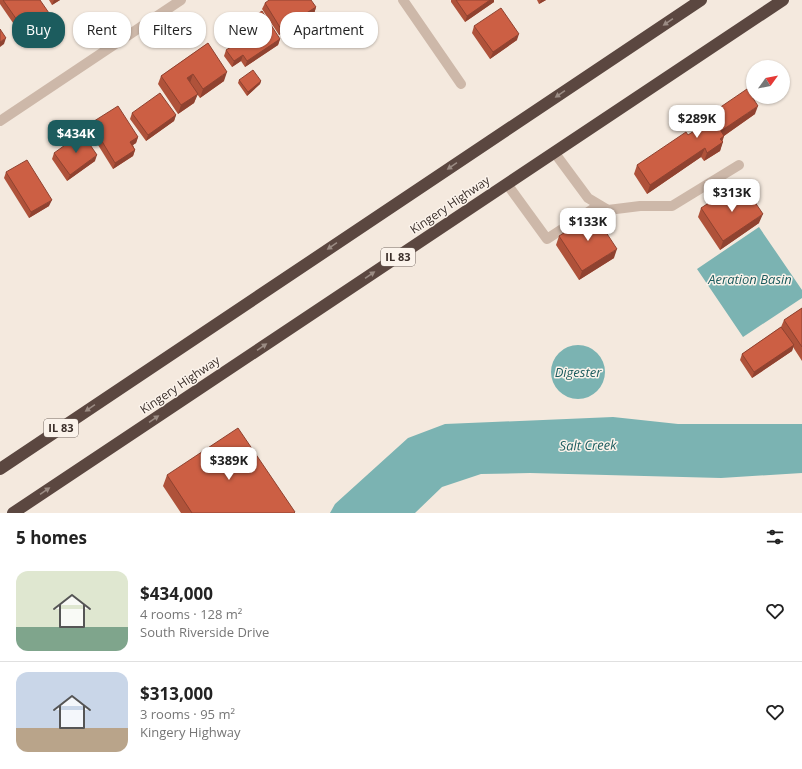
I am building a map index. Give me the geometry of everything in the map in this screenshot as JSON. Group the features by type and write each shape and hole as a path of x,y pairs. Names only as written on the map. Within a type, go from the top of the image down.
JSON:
{"highway":[{"name":"IL 83","path":"0,469 701,0"},
{"name":"Kingery Highway","path":"13,513 25,509 554,152 783,0"}],"street":[{"path":"0,121 181,0"},
{"path":"403,0 461,84"},
{"path":"554,152 588,198 608,210 640,206 672,206 739,166"},
{"path":"507,184 547,239 599,205"}],"water":[{"name":"Aeration Basin","path":"759,227 802,290 802,298 743,337 697,269"},
{"name":"Digester","path":"578,345 593,350 597,353 600,357 605,372 600,387 597,391 593,394 578,399 563,394 559,391 556,387 551,372 556,357 559,353 563,350"},
{"name":"Salt Creek","path":"613,417 678,424 802,424 802,473 721,478 530,473 481,474 442,487 415,513 330,513 335,504 408,438 445,424"}],"building":[{"path":"3,0 40,0 48,12 12,12"},
{"path":"269,0 311,0 316,7 308,12 280,12 280,27 272,12 265,3"},
{"path":"456,0 490,0 467,16"},
{"path":"501,8 519,34 493,52 474,26"},
{"path":"272,27 280,39 272,44"},
{"path":"0,29 6,38 0,42"},
{"path":"208,43 227,72 203,89 193,74 187,78 198,94 181,105 161,76 201,48 206,48 206,44"},
{"path":"229,48 266,48 247,61 243,55 234,61 226,50"},
{"path":"253,70 261,81 248,92 239,80"},
{"path":"746,90 746,104 757,104 758,106 721,131 724,136 720,139 723,142 707,153 705,148 650,185 637,165 686,132 688,135 706,123 703,119"},
{"path":"160,93 176,115 148,135 132,113"},
{"path":"118,106 138,137 130,142 135,150 115,163 91,123"},
{"path":"82,133 97,155 70,175 54,153"},
{"path":"27,160 52,200 31,212 6,172"},
{"path":"730,189 735,196 746,189 763,214 723,241 701,208"},
{"path":"594,214 617,249 582,271 559,236"},
{"path":"802,308 802,347 784,320"},
{"path":"781,327 794,345 754,372 742,354"},
{"path":"238,428 295,512 294,513 192,513 167,475"}]}
